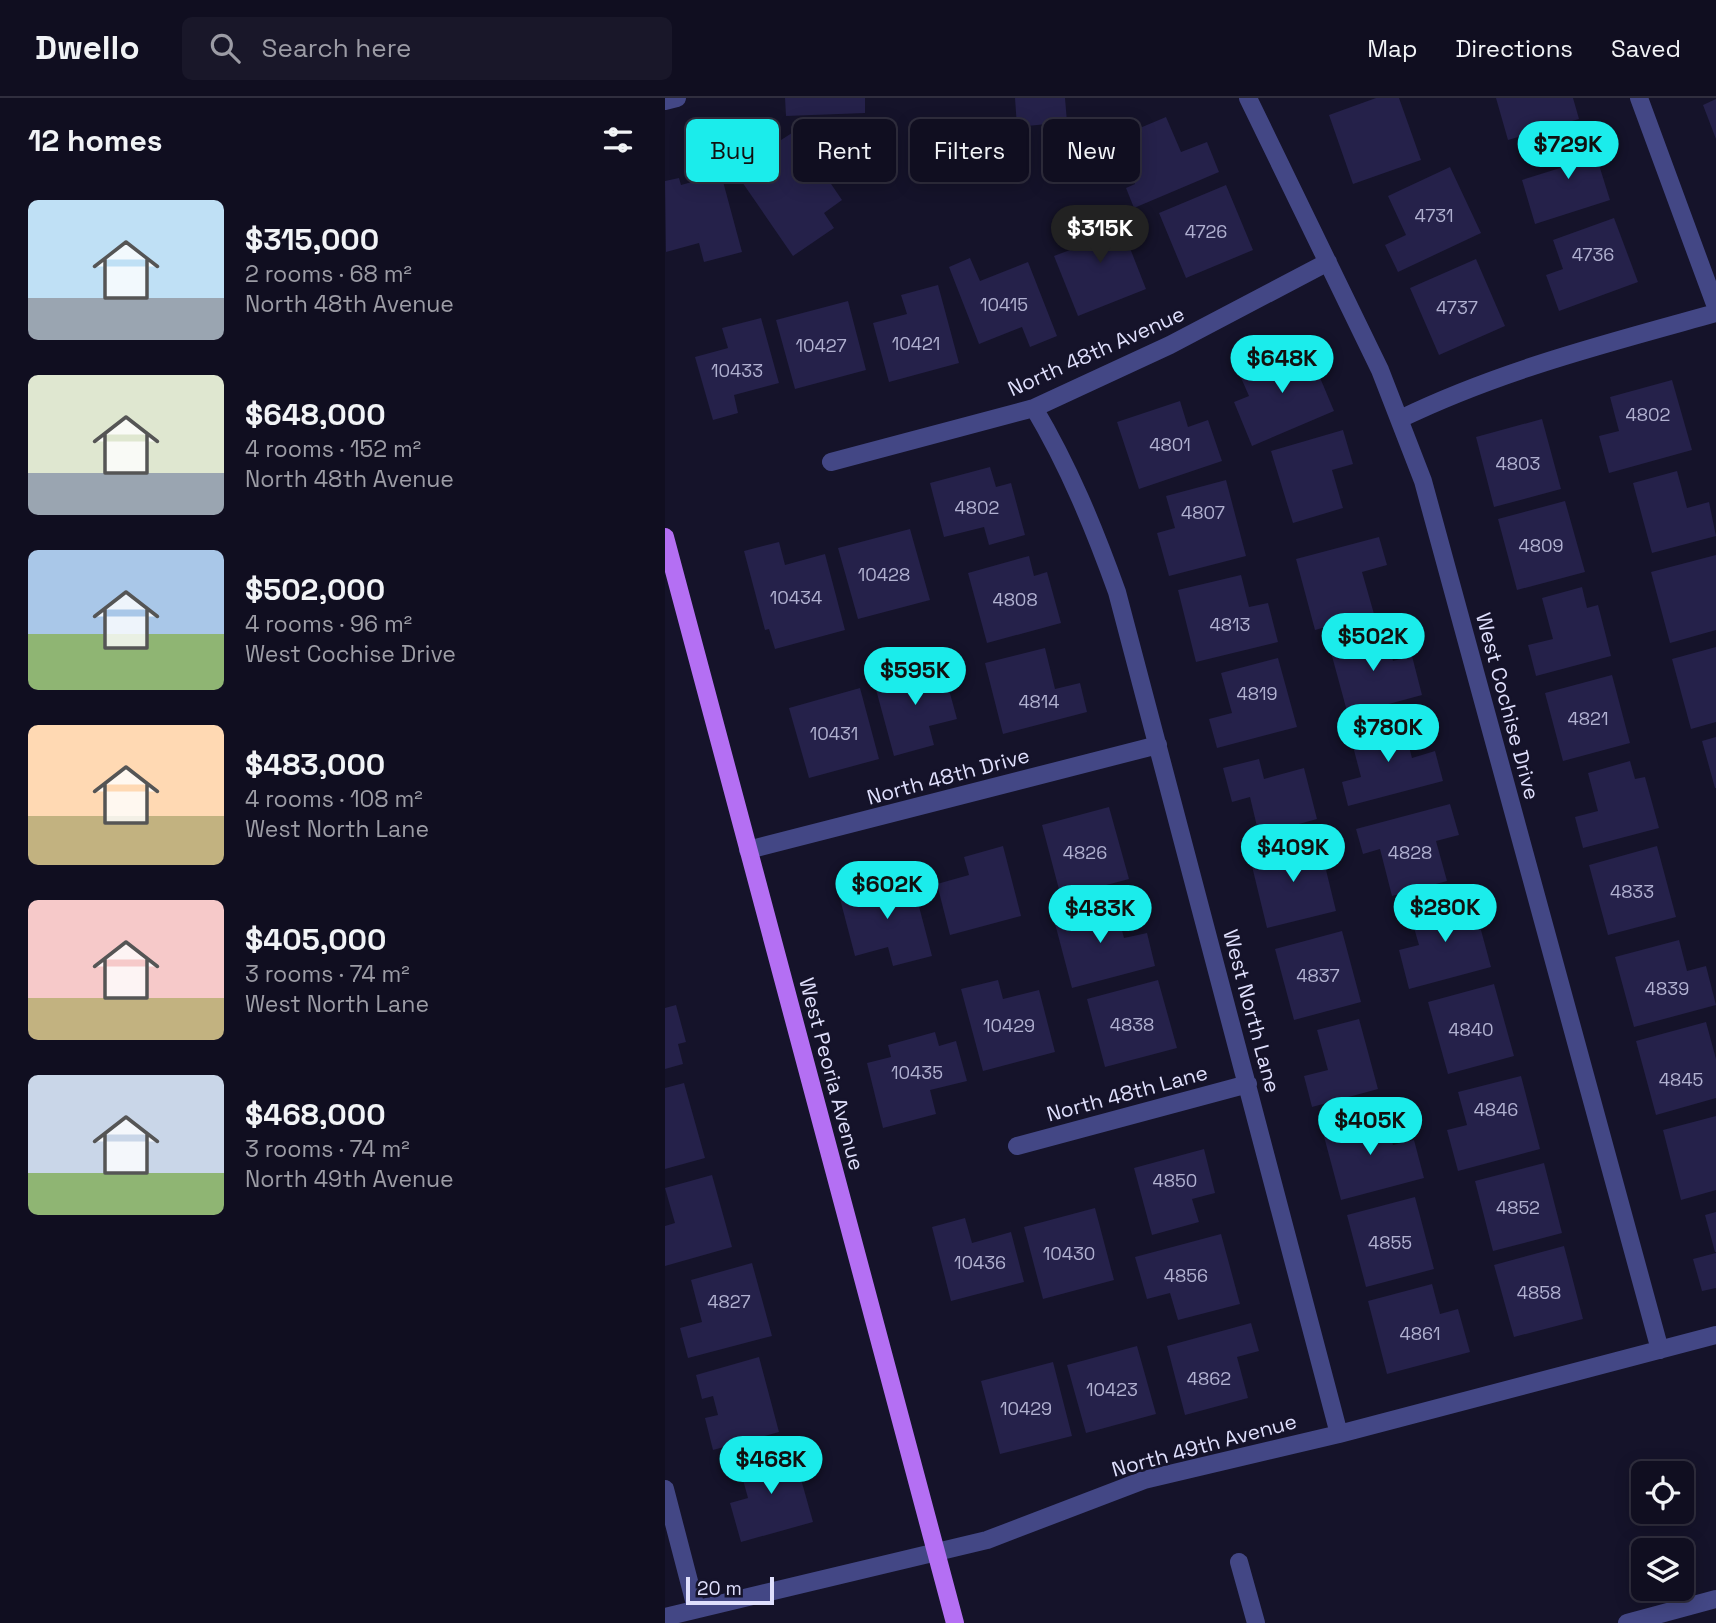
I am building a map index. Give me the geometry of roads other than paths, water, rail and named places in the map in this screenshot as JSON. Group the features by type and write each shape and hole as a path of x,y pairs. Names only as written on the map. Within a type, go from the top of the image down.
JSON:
{"main road":[{"name":"West Peoria Avenue","path":"665,540 955,1623"}],"street":[{"path":"665,101 677,98"},
{"name":"West Cochise Drive","path":"1248,98 1380,370 1423,481 1660,1350"},
{"path":"1400,419 1444,398 1533,365 1716,310 1639,98"},
{"name":"North 48th Avenue","path":"831,462 1034,408 1170,345 1328,262"},
{"name":"West North Lane","path":"1034,408 1057,446 1091,520 1117,592 1339,1434"},
{"name":"North 48th Drive","path":"748,850 1158,744"},
{"name":"North 48th Lane","path":"1017,1146 1248,1084"},
{"name":"North 49th Avenue","path":"665,1616 987,1540 1144,1480 1339,1434 1716,1335"},
{"path":"665,1489 696,1608"},
{"path":"1239,1562 1256,1623"},
{"path":"1630,1623 1716,1599"}]}
